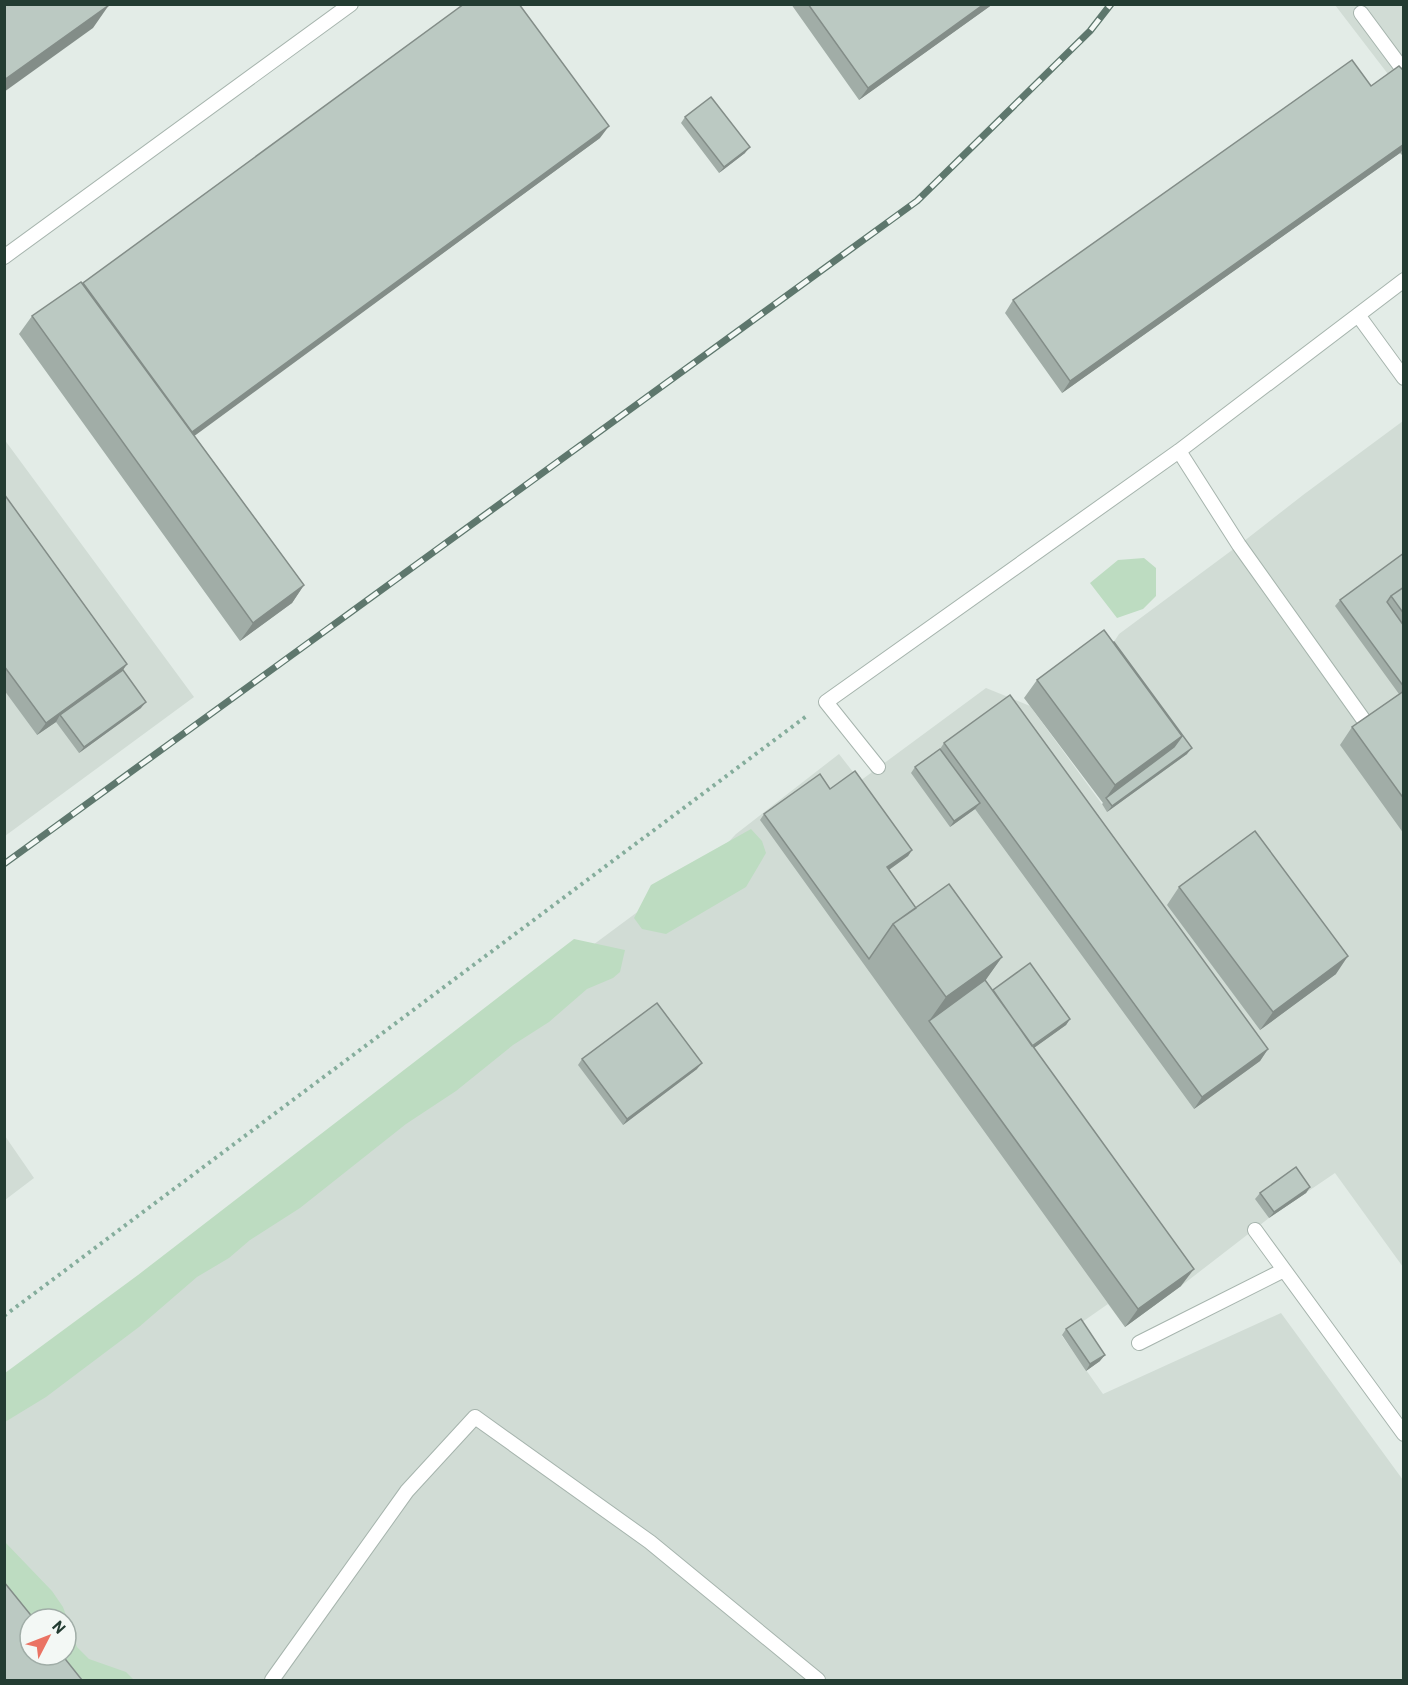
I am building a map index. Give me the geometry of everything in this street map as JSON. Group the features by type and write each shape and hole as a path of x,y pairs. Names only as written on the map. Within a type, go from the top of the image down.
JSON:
{"lane":[{"path":"4,256 351,4"},
{"path":"1361,14 1404,70"},
{"path":"878,767 826,702 1179,451 1404,280"},
{"path":"1358,315 1404,378"},
{"path":"1179,451 1239,544 1383,746"},
{"path":"1255,1230 1404,1434"},
{"path":"1139,1343 1284,1270"},
{"path":"272,1680 407,1491 475,1417 650,1542 818,1680"}],"path":[{"path":"4,1317 826,702"}],"shaded area":[{"path":"1335,5 1403,5 1403,96 1391,78"},
{"path":"1403,421 1403,1267 1335,1173 1269,1218 1125,1327 1108,1304 1062,1336 1103,1394 1281,1313 1403,1480 1403,1680 5,1680 4,1382 721,850 736,834 839,754 860,781 986,688 1030,706 1107,811 1110,648 1119,634"},
{"path":"4,439 194,697 5,836 5,690 37,735 5,519"},
{"path":"5,1136 34,1178 5,1200 4,1199"}],"green space":[{"path":"1144,558 1156,568 1156,596 1143,609 1117,618 1090,583 1118,560"},
{"path":"751,829 762,841 766,853 746,887 666,934 642,929 634,918 651,885"},
{"path":"574,939 625,950 620,972 613,978 587,989 549,1022 513,1045 456,1091 406,1124 300,1208 250,1240 229,1258 197,1277 139,1327 46,1397 5,1422 5,1373 138,1275"},
{"path":"4,1541 52,1591 63,1607 18,1607 18,1613 5,1607"},
{"path":"78,1648 89,1659 126,1672 134,1680 64,1680 53,1667 78,1667"}],"building":[{"path":"4,4 109,4 109,5 4,80"},
{"path":"464,4 519,4 609,126 192,432 83,283"},
{"path":"808,4 984,4 868,88"},
{"path":"1352,60 1371,86 1399,66 1404,71 1404,144 1070,381 1013,300"},
{"path":"711,97 750,147 724,167 685,117"},
{"path":"81,282 304,585 253,623 32,316"},
{"path":"4,494 127,664 46,723 4,666"},
{"path":"1404,553 1404,587 1391,596 1387,602 1404,626 1404,687 1340,600"},
{"path":"1404,587 1404,614 1391,596"},
{"path":"1104,630 1182,736 1115,785 1037,680"},
{"path":"1113,642 1192,748 1112,806 1106,798 1174,747 1182,736"},
{"path":"123,670 146,702 84,747 60,715"},
{"path":"1404,691 1404,799 1352,727"},
{"path":"1010,695 1268,1049 1202,1097 944,743"},
{"path":"940,749 980,803 954,821 915,767"},
{"path":"855,771 912,850 887,867 916,908 893,924 869,959 764,814 820,774 830,789"},
{"path":"1255,831 1348,956 1273,1012 1179,887"},
{"path":"949,884 1002,957 946,997 893,924"},
{"path":"1030,963 1070,1019 1032,1046 993,990"},
{"path":"985,980 1194,1269 1138,1309 929,1021"},
{"path":"657,1003 702,1063 627,1119 582,1059"},
{"path":"1296,1167 1310,1187 1274,1212 1260,1193"},
{"path":"1081,1319 1105,1355 1090,1364 1066,1329"},
{"path":"4,1582 24,1607 18,1607 18,1667 72,1667 82,1680 4,1680"}],"railway":[{"path":"4,864 917,201 1090,31 1111,4"}]}
